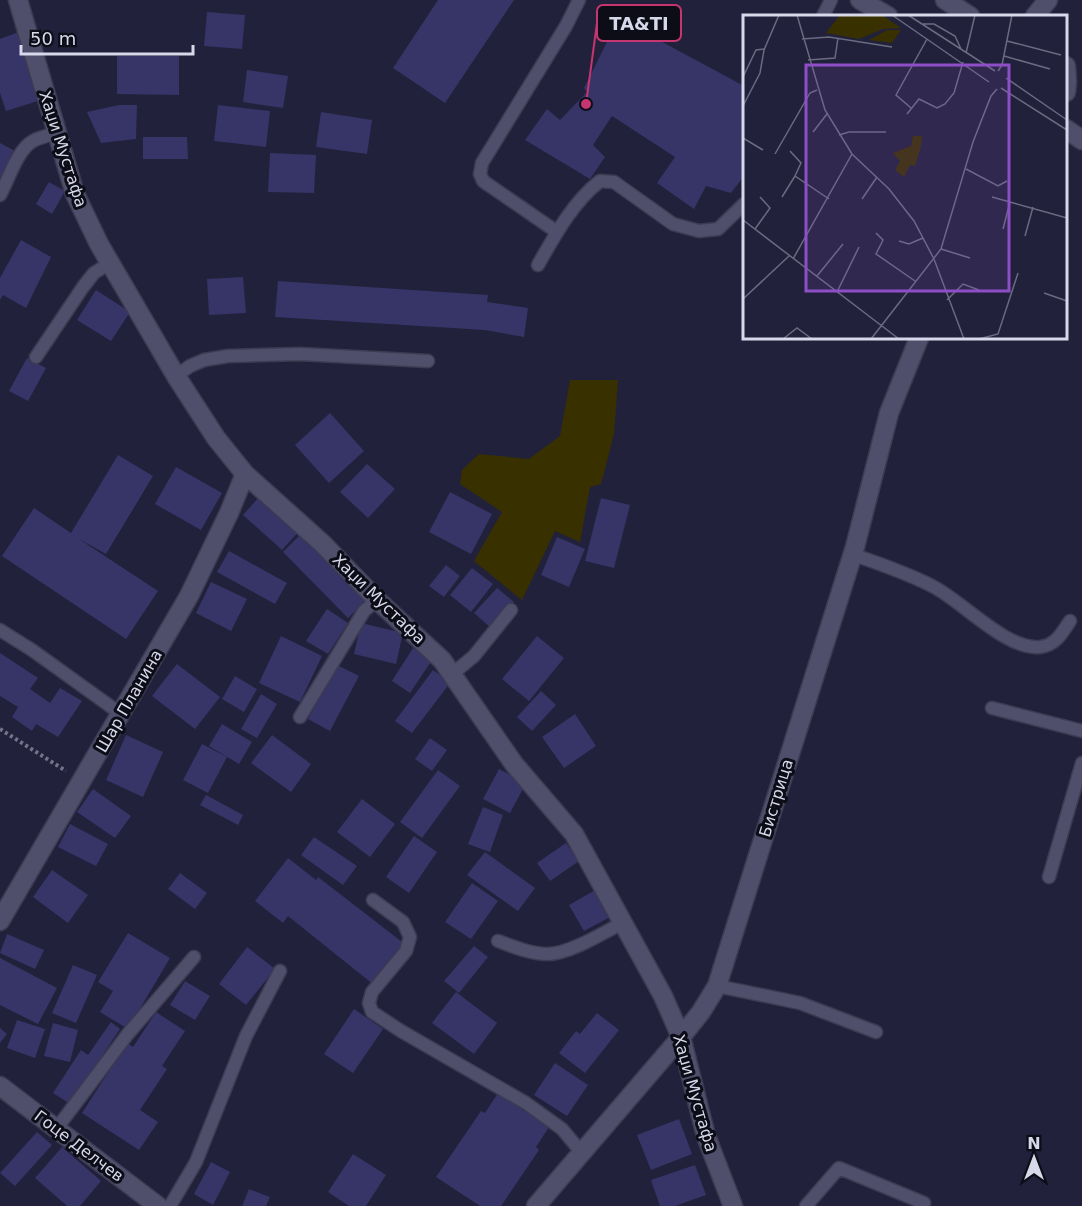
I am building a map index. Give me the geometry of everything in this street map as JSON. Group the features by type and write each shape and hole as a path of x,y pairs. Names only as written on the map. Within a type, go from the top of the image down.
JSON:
{"street":[{"name":"Хаџи Мустафа","path":"18,0 75,194 110,263 176,376 216,438 245,474 323,543 376,600 442,660 514,764 574,834 663,996 681,1037 706,1136 733,1206"},
{"path":"860,0 886,15"},
{"path":"945,0 968,15"},
{"path":"1036,15 1048,0"},
{"path":"1048,0 1050,15"},
{"path":"1067,69 1082,86"},
{"path":"1067,130 1082,140"},
{"name":"Бистрица","path":"536,1206 681,1037 701,1012 717,986 852,554 889,412 919,339"},
{"name":"Шар Планина","path":"0,921 189,596 245,474"},
{"name":"Гоце Делчев","path":"0,1086 158,1206"}],"lane":[{"path":"557,232 483,181 480,174 482,163 566,26 579,0"},
{"path":"824,15 831,0"},
{"path":"0,195 21,153 33,141 57,133"},
{"path":"538,265 557,232 590,189 600,181 614,182 673,224 699,231 718,229 743,205"},
{"path":"36,357 94,273 110,263"},
{"path":"176,376 204,360 228,356 300,354 428,361"},
{"path":"852,554 932,586 954,598 979,620 1026,646 1042,647 1057,641 1070,621"},
{"path":"300,717 364,611 376,600"},
{"path":"452,675 474,656 511,610"},
{"path":"0,630 32,650 121,714"},
{"path":"992,708 1082,731"},
{"path":"1049,877 1082,763"},
{"path":"373,900 403,922 410,937 406,951 372,992 369,1003 372,1012 526,1103 562,1129 582,1153"},
{"path":"498,941 523,950 550,954 570,948 622,923"},
{"path":"57,1128 127,1035 194,957"},
{"path":"170,1206 196,1162 246,1036 280,971"},
{"path":"717,986 800,1003 876,1032"},
{"path":"806,1206 839,1168 924,1203"}],"path":[{"path":"0,729 82,782"}],"shaded area":[{"path":"570,380 618,380 614,434 601,484 590,487 580,542 555,531 522,600 474,561 502,512 460,484 462,470 479,454 529,459 560,436"}],"building":[{"path":"438,0 514,0 445,103 393,68"},
{"path":"207,12 245,15 242,49 204,46"},
{"path":"613,30 640,30 743,85 743,177 731,193 706,186 694,209 657,183 675,157 612,116 593,145 605,157 590,179 525,140 547,109 560,120 587,92 584,88"},
{"path":"19,32 41,100 6,111 0,93 0,39"},
{"path":"117,56 179,56 179,95 117,94"},
{"path":"247,70 288,76 283,108 243,102"},
{"path":"119,105 137,105 136,139 101,143 87,112"},
{"path":"218,105 270,111 266,147 214,141"},
{"path":"321,112 372,120 367,154 316,147"},
{"path":"143,137 187,137 188,159 143,159"},
{"path":"0,143 17,152 0,187"},
{"path":"270,153 316,155 314,193 268,192"},
{"path":"49,182 65,191 52,214 36,204"},
{"path":"21,240 51,257 26,308 3,295 0,300 0,278"},
{"path":"243,277 246,313 209,315 207,279"},
{"path":"278,281 488,295 487,302 528,308 524,337 485,330 275,317"},
{"path":"96,290 130,312 111,341 77,320"},
{"path":"27,358 46,368 28,401 9,391"},
{"path":"330,413 364,451 329,483 295,445"},
{"path":"118,455 153,476 106,554 79,539 158,591 126,639 2,556 34,508 71,533"},
{"path":"367,464 395,489 368,518 340,492"},
{"path":"176,467 222,493 201,530 155,504"},
{"path":"450,492 492,514 471,554 429,532"},
{"path":"261,495 300,530 282,550 243,515"},
{"path":"601,498 630,505 614,568 585,561"},
{"path":"305,530 370,597 348,618 283,552"},
{"path":"557,537 585,549 569,587 541,575"},
{"path":"229,551 287,583 275,604 217,572"},
{"path":"446,565 460,576 444,597 429,586"},
{"path":"472,568 493,584 471,612 450,595"},
{"path":"211,582 247,599 231,631 196,613"},
{"path":"497,588 514,602 491,628 474,613"},
{"path":"327,609 348,623 328,654 306,641"},
{"path":"361,623 403,633 396,664 354,654"},
{"path":"281,636 322,656 300,702 259,683"},
{"path":"537,636 564,658 529,701 502,679"},
{"path":"413,648 432,660 410,693 392,681"},
{"path":"0,653 38,678 30,689 50,703 60,688 82,701 58,737 36,724 32,731 12,717 18,707 0,696"},
{"path":"177,664 220,697 195,729 152,696"},
{"path":"337,665 359,676 330,731 308,719"},
{"path":"433,670 450,683 412,733 395,721"},
{"path":"235,676 257,689 244,712 222,699"},
{"path":"541,691 556,705 532,731 517,717"},
{"path":"261,694 277,704 257,738 241,729"},
{"path":"575,714 596,746 564,768 542,737"},
{"path":"222,724 252,742 239,764 209,746"},
{"path":"126,735 163,752 143,797 106,780"},
{"path":"272,735 311,764 291,792 251,763"},
{"path":"430,738 447,750 432,771 415,759"},
{"path":"202,744 227,757 208,793 183,780"},
{"path":"499,769 526,783 510,813 483,799"},
{"path":"438,770 460,786 422,838 400,822"},
{"path":"93,789 131,816 115,838 77,812"},
{"path":"206,795 243,815 238,825 200,805"},
{"path":"362,799 395,824 370,857 337,832"},
{"path":"483,807 503,815 490,852 468,844"},
{"path":"70,824 108,844 96,866 58,847"},
{"path":"414,836 437,852 409,893 386,877"},
{"path":"314,837 357,866 343,885 301,855"},
{"path":"566,843 579,861 550,881 537,863"},
{"path":"485,852 535,888 518,911 467,875"},
{"path":"288,858 316,880 318,877 406,945 374,985 288,916 283,923 255,901"},
{"path":"52,870 88,895 68,923 33,897"},
{"path":"180,873 207,893 195,909 168,889"},
{"path":"472,883 498,901 471,939 445,922"},
{"path":"597,889 612,916 584,931 569,905"},
{"path":"128,933 170,958 128,1029 100,1012 113,991 98,982"},
{"path":"7,934 44,950 35,969 0,953"},
{"path":"474,946 488,957 459,993 444,981"},
{"path":"247,947 275,969 246,1005 219,984"},
{"path":"0,958 57,988 38,1024 0,1005"},
{"path":"73,965 97,975 76,1023 52,1013"},
{"path":"185,981 210,996 195,1020 170,1005"},
{"path":"456,992 497,1023 474,1054 432,1023"},
{"path":"354,1009 383,1029 353,1073 324,1054"},
{"path":"156,1012 185,1031 162,1066 167,1069 140,1110 158,1122 139,1150 82,1113 127,1043 133,1047"},
{"path":"597,1013 619,1030 585,1073 559,1053 576,1031 580,1034"},
{"path":"17,1020 45,1029 35,1058 7,1048"},
{"path":"111,1022 120,1029 70,1104 53,1093 81,1050 88,1055"},
{"path":"53,1023 78,1030 70,1062 44,1056"},
{"path":"0,1028 7,1034 0,1043"},
{"path":"555,1063 588,1085 567,1116 534,1095"},
{"path":"498,1093 549,1127 536,1147 539,1150 501,1206 480,1206 436,1177 481,1111 485,1113"},
{"path":"679,1119 692,1154 651,1170 637,1135"},
{"path":"37,1132 52,1145 15,1186 0,1173"},
{"path":"62,1147 101,1181 80,1206 67,1206 35,1178"},
{"path":"353,1154 386,1175 366,1206 349,1206 328,1192"},
{"path":"211,1162 230,1172 213,1205 194,1194"},
{"path":"695,1165 706,1195 675,1206 660,1206 651,1180"},
{"path":"249,1189 270,1197 266,1206 242,1206"}],"place":[{"name":"TA&TI","path":"586,104"}]}
